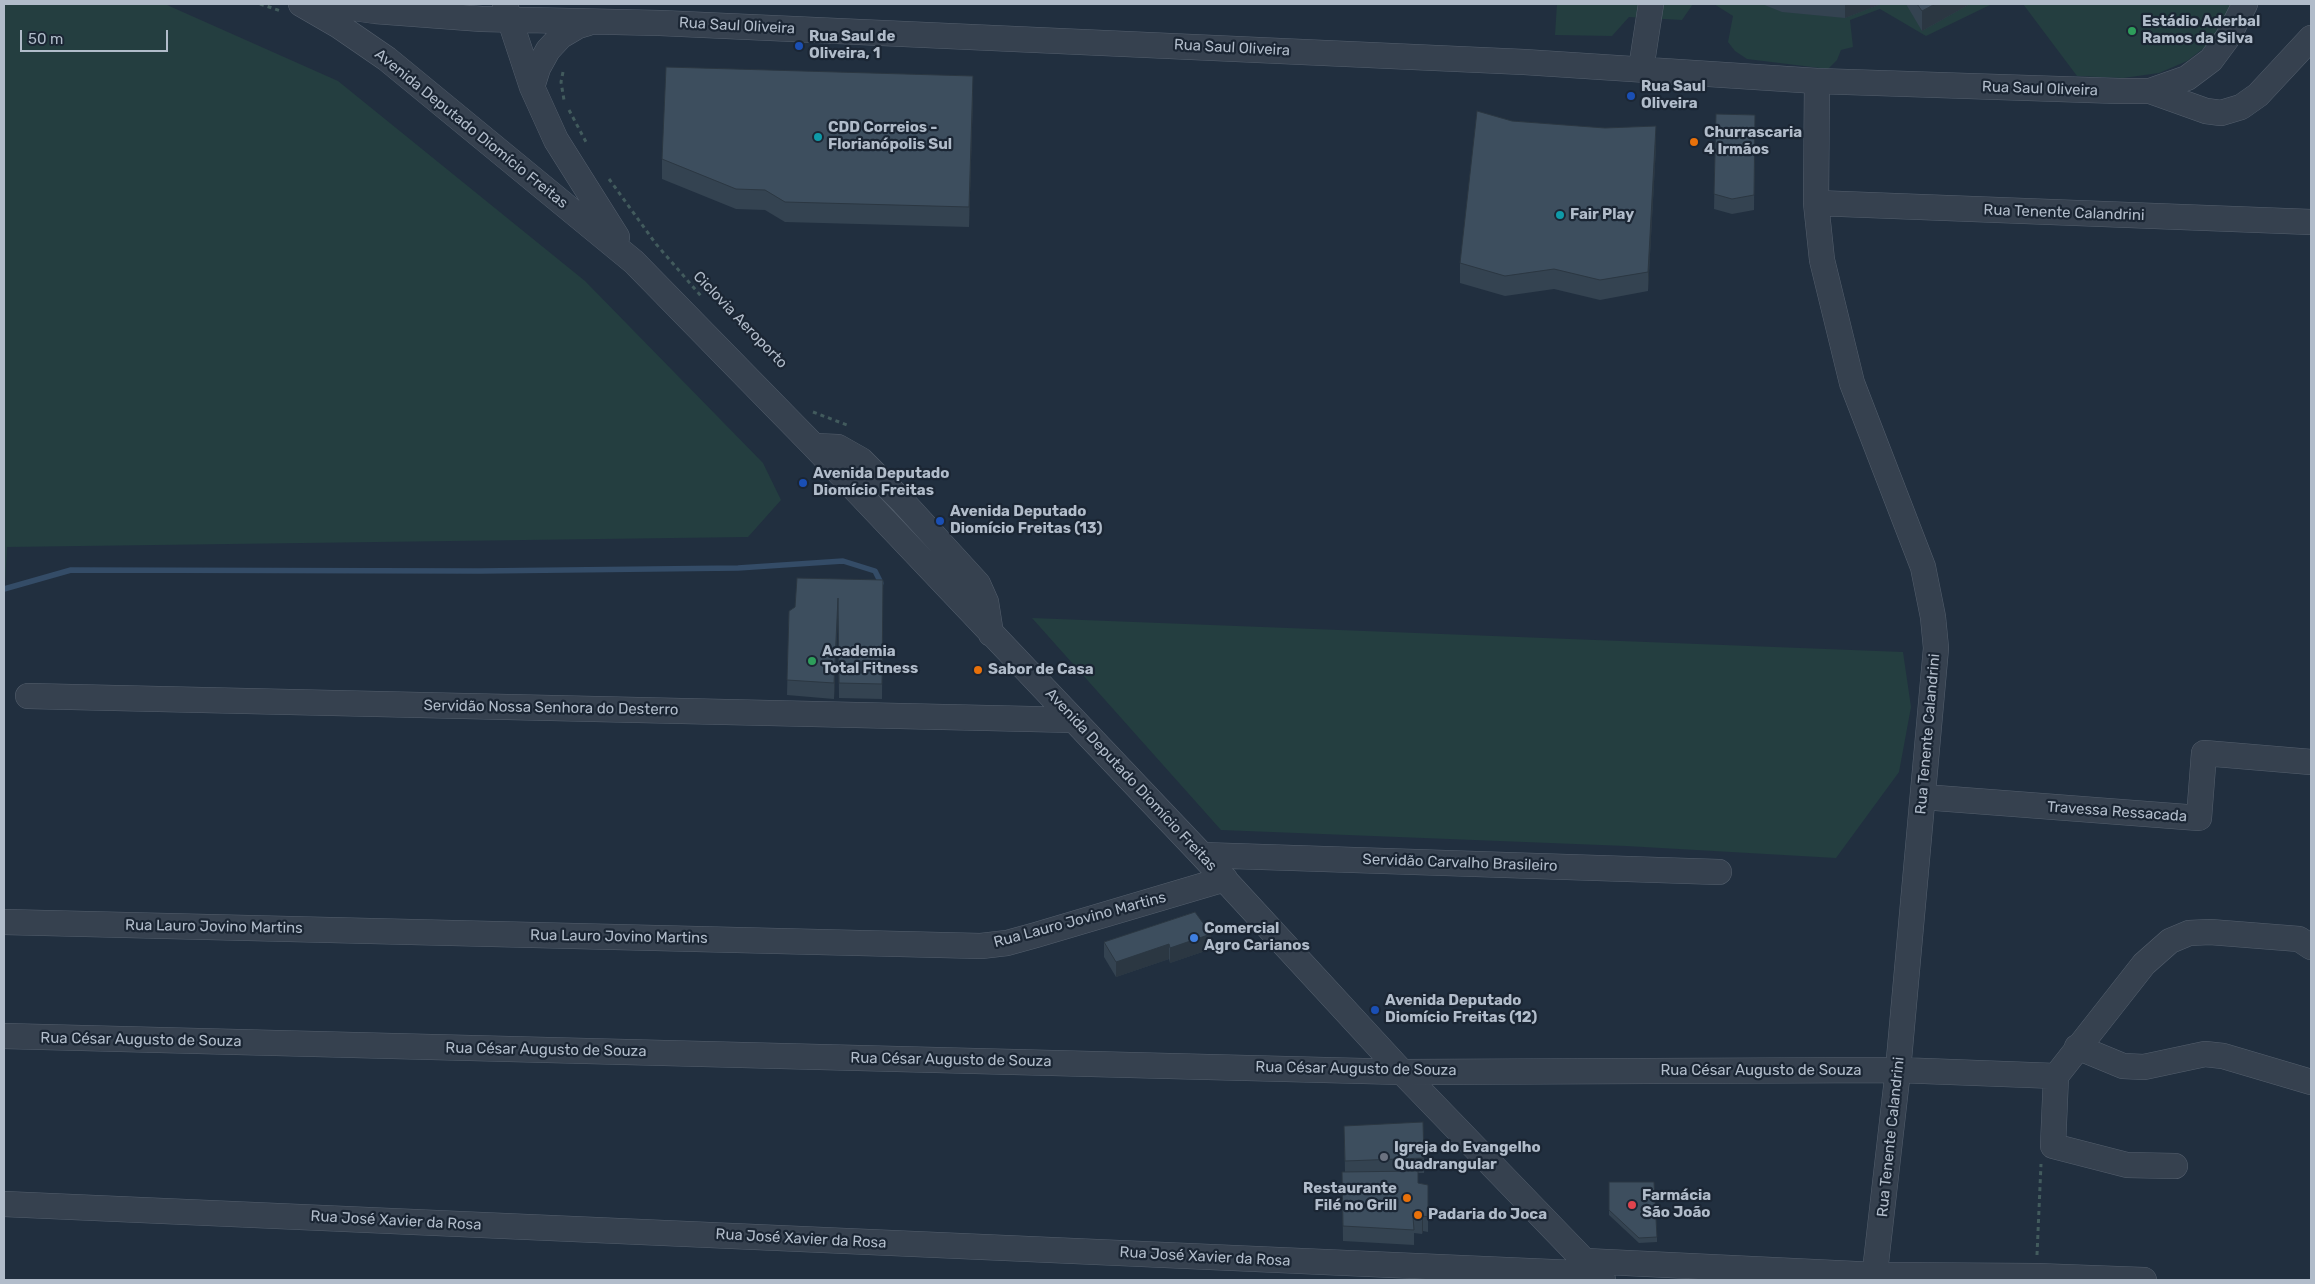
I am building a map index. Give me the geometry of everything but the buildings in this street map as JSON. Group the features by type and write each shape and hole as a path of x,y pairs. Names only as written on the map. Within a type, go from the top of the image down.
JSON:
{"street":[{"name":"Avenida Deputado Diomício Freitas","path":"301,4 339,26 387,59 634,262 814,446 1225,879 1402,1072 1595,1272"},
{"name":"Rua Saul Oliveira","path":"325,4 418,15 507,12 597,21 1401,56 1817,81 2119,92 2150,91 2187,78 2211,60 2228,37 2246,4"},
{"path":"418,15 445,4"},
{"path":"1641,69 1651,4"},
{"name":"Avenida Deputado Diomício Freitas","path":"507,12 532,87 556,140 586,191 634,262"},
{"name":"Rua Saul Oliveira","path":"532,87 538,68 548,50 561,36 578,26 597,21"},
{"path":"2150,91 2206,111 2221,113 2241,107 2258,95 2311,38"},
{"name":"Rua Tenente Calandrini","path":"1817,81 1816,203 1822,260 1852,383 1871,436 1913,537 1929,590 1936,648 1898,1070 1875,1278"},
{"name":"Rua Tenente Calandrini","path":"1816,203 2311,222"},
{"name":"Servidão Nossa Senhora do Desterro","path":"28,696 1074,720"},
{"name":"Travessa Ressacada","path":"1923,797 2199,818 2204,753 2311,762"},
{"name":"Servidão Carvalho Brasileiro","path":"1202,855 1719,872"},
{"name":"Rua Lauro Jovino Martins","path":"4,922 981,946 1007,943 1225,879"},
{"path":"2175,1166 2127,1165 2053,1146 2056,1076 2144,964 2170,941 2189,933 2210,932 2299,939 2311,947"},
{"name":"Rua César Augusto de Souza","path":"4,1036 1402,1072 1898,1070 2056,1076"},
{"path":"2077,1047 2123,1066 2144,1067 2205,1054 2223,1056 2311,1082"},
{"name":"Rua José Xavier da Rosa","path":"4,1204 1364,1272 1595,1272 1875,1278 2036,1276 2144,1280"}],"path":[{"path":"564,64 561,82 564,100 590,149"},
{"name":"Ciclovia Aeroporto","path":"608,178 656,244 703,298"},
{"path":"811,411 850,427"},
{"path":"2036,1276 2042,1155 2053,1146"}],"green space":[{"path":"4,4 167,5 338,81 585,281 763,463 781,500 748,537 7,547 4,602"},
{"path":"1557,4 1693,4 1682,20 1629,17 1612,36 1555,35"},
{"path":"1714,4 1992,4 1926,36 1880,9 1850,20 1853,47 1841,50 1837,60 1828,69 1747,59 1735,51 1728,42 1733,16"},
{"name":"Estádio Aderbal Ramos da Silva","path":"2023,4 2234,4 2213,41 2187,61 2159,73 2123,78 2077,76"},
{"path":"1032,618 1903,652 1911,707 1899,772 1836,858 1626,846 1221,830"}],"waterway":[{"path":"4,589 71,570 480,571 738,568 843,561 875,571 881,583"}],"place":[{"name":"Estádio Aderbal Ramos da Silva","path":"2132,31"},
{"name":"Rua Saul de Oliveira, 1","path":"799,46"},
{"name":"Rua Saul Oliveira","path":"1631,96"},
{"name":"CDD Correios - Florianópolis Sul","path":"818,137"},
{"name":"Churrascaria 4 Irmãos","path":"1694,142"},
{"name":"Fair Play","path":"1560,215"},
{"name":"Avenida Deputado Diomício Freitas","path":"803,483"},
{"name":"Avenida Deputado Diomício Freitas (13)","path":"940,521"},
{"name":"Academia Total Fitness","path":"812,661"},
{"name":"Sabor de Casa","path":"978,670"},
{"name":"Comercial Agro Carianos","path":"1194,938"},
{"name":"Avenida Deputado Diomício Freitas (12)","path":"1375,1010"},
{"name":"Igreja do Evangelho Quadrangular","path":"1384,1157"},
{"name":"Restaurante Filé no Grill","path":"1407,1198"},
{"name":"Farmácia São João","path":"1632,1205"},
{"name":"Padaria do Joca","path":"1418,1215"}]}
